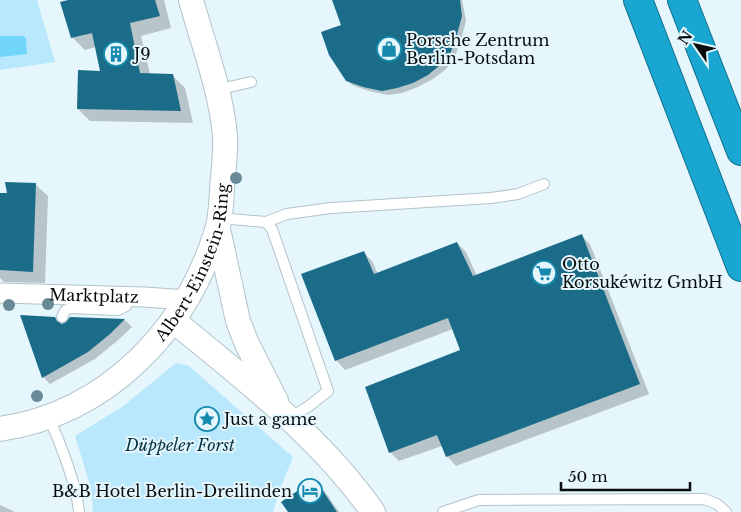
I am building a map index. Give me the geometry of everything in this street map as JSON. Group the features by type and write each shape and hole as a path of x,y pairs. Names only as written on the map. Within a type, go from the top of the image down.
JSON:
{"highway":[{"path":"638,0 741,267"},
{"path":"682,0 741,151"}],"street":[{"name":"Albert-Einstein-Ring","path":"0,429 49,418 81,404 114,382 149,349 174,321 198,281 219,224 226,138 216,90 191,0"},
{"path":"219,224 238,321 247,344 285,415"},
{"name":"Marktplatz","path":"0,293 187,300"},
{"path":"174,321 285,415 325,453 363,497 373,512"}],"lane":[{"path":"216,90 251,82"},
{"path":"219,224 266,222 287,214 331,204 491,198 518,194 544,184"},
{"path":"266,222 272,229 328,391 308,406 285,415"},
{"path":"62,317 65,311 70,308 118,310 126,306 130,297"},
{"path":"49,418 57,435 67,466 79,512"},
{"path":"443,512 479,500 704,499 717,504 726,512"}],"green space":[{"path":"0,0 37,0 55,62 0,70"},
{"name":"Düppeler Forst","path":"176,363 189,366 293,457 273,512 93,512 91,488 75,436 122,407"}],"water":[{"path":"0,36 22,36 26,38 27,54 0,57"}],"building":[{"name":"J9","path":"68,0 155,0 160,16 130,23 140,73 173,74 181,111 77,109 78,70 100,71 92,33 71,38 60,2"},
{"name":"Porsche Zentrum Berlin-Potsdam","path":"332,0 460,0 462,16 450,54 440,65 428,75 413,83 382,91 346,81 329,55 321,32 341,25"},
{"path":"5,182 36,183 33,272 0,270 0,193 7,193"},
{"path":"582,234 640,384 446,457 437,435 389,453 365,387 460,350 448,318 335,361 301,274 364,251 374,274 457,242 473,276"},
{"path":"20,315 55,317 62,324 70,317 125,319 88,352 42,378"},
{"name":"B&B Hotel Berlin-Dreilinden","path":"315,479 337,512 288,512 281,502"}],"place":[{"name":"Porsche Zentrum Berlin-Potsdam","path":"389,49"},
{"name":"J9","path":"116,54"},
{"name":"Otto Korsukéwitz GmbH","path":"544,273"},
{"name":"Just a game","path":"207,419"},
{"name":"B&B Hotel Berlin-Dreilinden","path":"310,491"}]}
